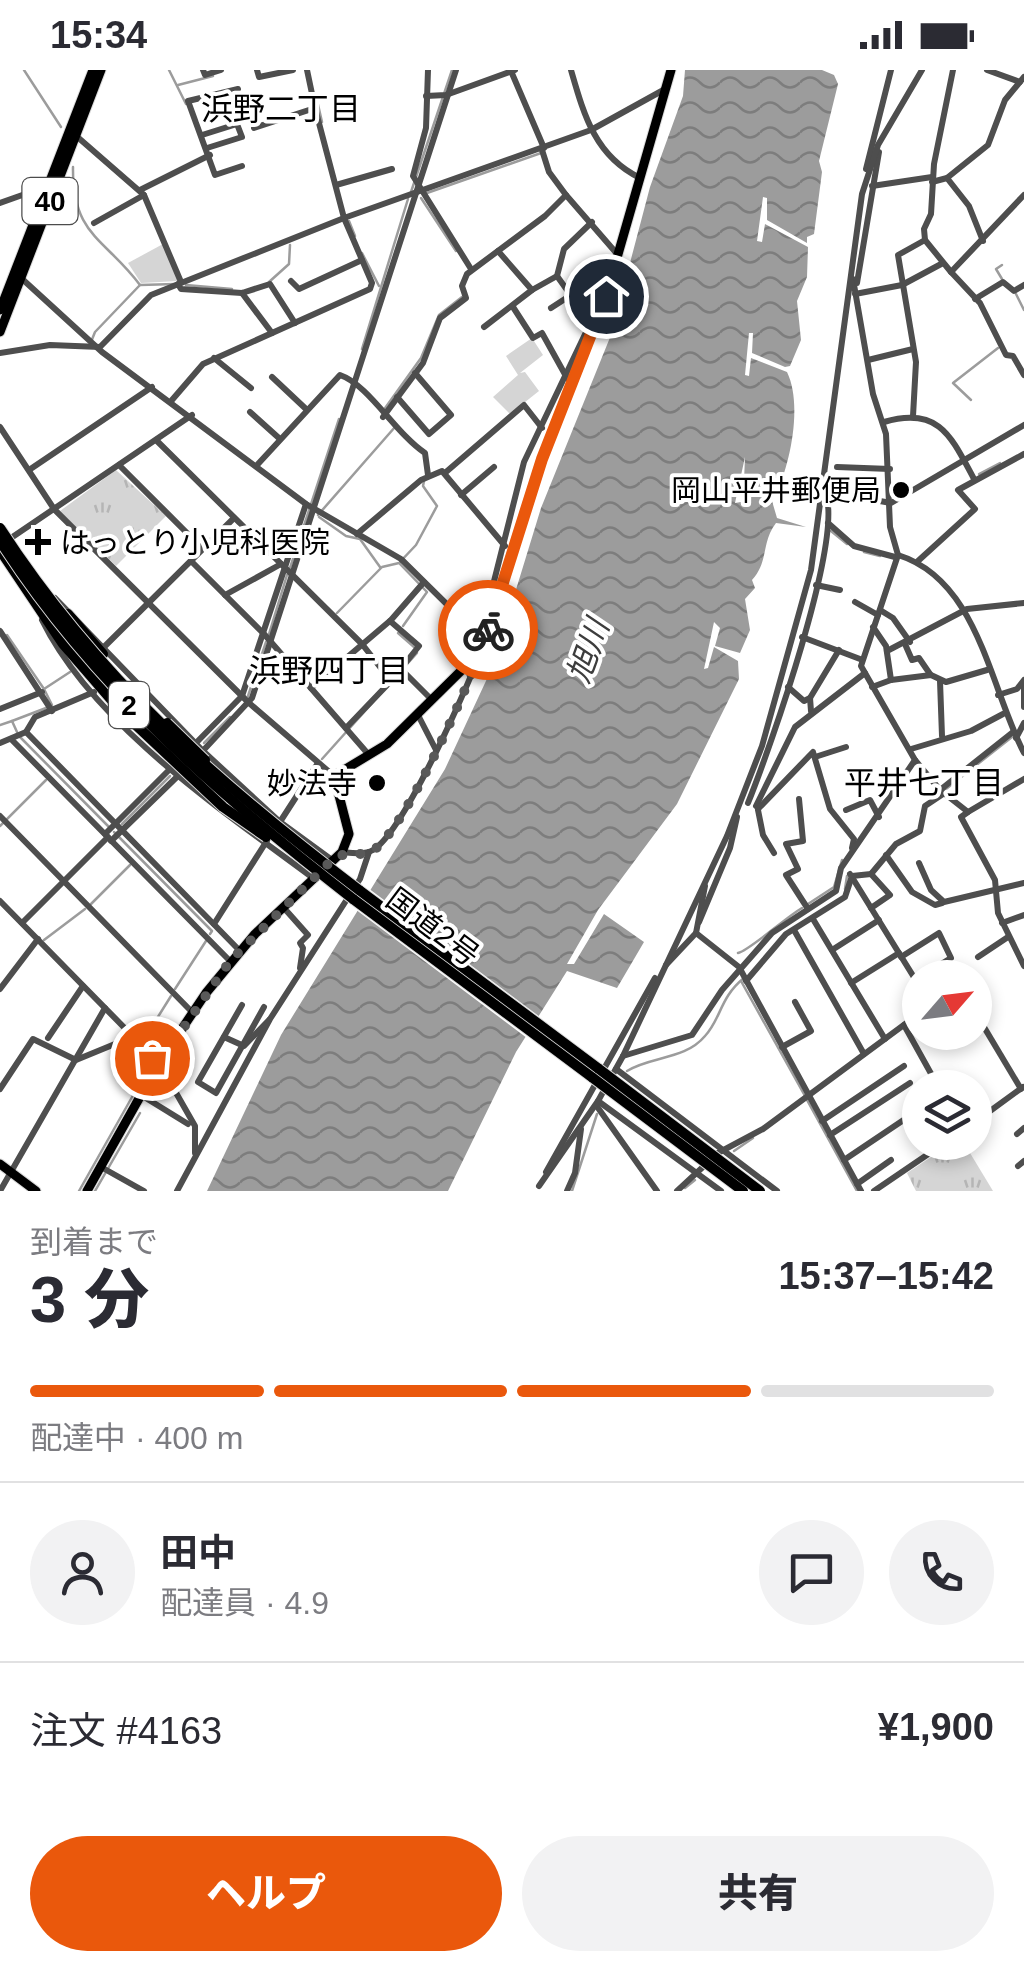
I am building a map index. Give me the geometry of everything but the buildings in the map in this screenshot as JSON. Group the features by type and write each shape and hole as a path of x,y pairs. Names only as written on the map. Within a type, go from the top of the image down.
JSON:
{"highway":[{"path":"0,524 10,564"},
{"name":"国道2号","path":"0,524 64,620 122,686 202,766 760,1191"},
{"path":"4,539 139,694 277,824"},
{"name":"国道2号","path":"4,539 43,604 116,692 197,772 285,846 742,1191"},
{"path":"0,550 76,662 121,711 222,808 285,846"}],"main road":[{"name":"40","path":"0,310 73,132 92,70"},
{"name":"40","path":"0,332 45,194 101,70"},
{"path":"87,1191 104,1169 156,1060 230,961 342,852 349,834 334,776 370,756 418,716 472,660 496,604 542,459 606,296 671,70"},
{"path":"0,1164 36,1191"}],"street":[{"path":"203,70 205,75 220,70"},
{"path":"258,70 260,76 293,70"},
{"path":"172,400 196,370 214,358 370,289 344,218 307,70"},
{"path":"428,70 426,128 414,189 470,270"},
{"path":"225,595 287,570 313,509 414,189 456,70"},
{"path":"571,70 603,151 641,179"},
{"path":"538,1188 597,1104 623,1056 748,784 799,618 824,491 852,249 891,70"},
{"path":"868,174 882,138 922,70"},
{"path":"953,70 932,180 926,240 975,298 1006,355 1013,356 1024,375"},
{"path":"872,186 947,178 988,145 1005,100 1022,80 987,70"},
{"path":"428,96 445,95 511,71 549,172 618,255"},
{"path":"238,88 188,102 214,176 242,166"},
{"path":"0,353 50,344 100,347 151,295 414,189 592,130 668,88"},
{"path":"254,128 315,108"},
{"path":"94,223 242,137 237,124 202,135"},
{"path":"73,132 142,193 178,285"},
{"path":"855,294 882,138"},
{"path":"336,185 392,169"},
{"path":"947,178 969,206 983,241"},
{"path":"0,203 28,193 45,194"},
{"path":"385,415 415,373 440,318 464,293 470,270 499,252 566,195"},
{"path":"951,272 1024,195"},
{"path":"484,327 556,276 564,249 592,222"},
{"path":"912,416 913,349 898,254 926,240"},
{"path":"852,249 855,294 872,394 884,422 890,469 890,527 897,556 860,658 872,687 915,760 968,812"},
{"path":"499,252 532,290"},
{"path":"291,282 299,288 362,260"},
{"path":"855,294 905,283 943,263"},
{"path":"17,276 100,347 313,509 402,560 423,584 481,633 524,462 606,296"},
{"path":"556,276 590,322"},
{"path":"975,298 1003,282 1014,291 1024,285"},
{"path":"178,285 242,293 270,284 295,323"},
{"path":"242,293 272,333"},
{"path":"551,308 570,295"},
{"path":"512,307 533,338 542,333 567,378"},
{"path":"868,360 913,349"},
{"path":"214,358 251,388"},
{"path":"397,397 429,434 451,415 415,373"},
{"path":"272,377 306,410"},
{"path":"258,464 335,377 353,380 394,427 424,453 429,474"},
{"path":"29,470 152,387"},
{"path":"358,534 429,474 446,472 524,404 542,428"},
{"path":"250,412 280,439"},
{"path":"4,539 193,415"},
{"path":"884,422 912,416 929,419 954,441 974,479"},
{"path":"824,491 891,503 1024,425"},
{"path":"0,427 54,509 246,700 334,776"},
{"path":"156,440 362,644 391,682"},
{"path":"918,561 975,508 958,490 1024,454"},
{"path":"119,465 202,548"},
{"path":"461,495 494,467"},
{"path":"837,468 890,469"},
{"path":"446,472 505,546"},
{"path":"754,806 816,585 827,522 824,491"},
{"path":"114,831 178,776 246,700 289,559 313,509"},
{"path":"104,647 234,518"},
{"path":"827,522 854,546 918,561 968,609 1004,714 1024,753"},
{"path":"190,561 267,638 370,756"},
{"path":"311,688 390,621 423,584"},
{"path":"816,585 840,590"},
{"path":"30,594 56,646 94,692 178,776 314,879"},
{"path":"54,598 277,824 332,860"},
{"path":"855,602 893,618 908,643 912,660 918,658 940,681 987,670"},
{"path":"888,651 968,609 1024,603"},
{"path":"177,1191 270,1019 360,879 369,852 381,842 436,750 461,700 496,604"},
{"path":"799,618 803,636"},
{"path":"348,730 404,671 417,649 390,621"},
{"path":"873,627 888,651 891,680"},
{"path":"0,631 52,711"},
{"path":"803,636 860,658"},
{"path":"788,687 804,702 810,698 839,650"},
{"path":"461,700 472,660"},
{"path":"404,671 432,701"},
{"path":"754,806 795,727 865,674"},
{"path":"872,687 891,680 931,675"},
{"path":"940,681 942,736"},
{"path":"998,696 1024,683"},
{"path":"1024,683 1024,707"},
{"path":"0,710 42,692"},
{"path":"0,743 26,732 35,717 94,692"},
{"path":"810,698 812,712"},
{"path":"22,923 114,831 170,768 246,700"},
{"path":"911,748 942,736 971,731 1004,714"},
{"path":"418,716 436,750"},
{"path":"852,876 871,874 886,855 920,830 925,806 1024,724"},
{"path":"26,732 114,831 133,862 230,961"},
{"path":"11,739 240,950"},
{"path":"815,757 846,747"},
{"path":"754,806 779,792 809,752 815,757 830,809 854,839 848,858"},
{"path":"744,976 772,933 836,890 841,868 915,760"},
{"path":"215,925 318,763"},
{"path":"1024,778 961,817 996,880 1002,923 1021,952 1024,966"},
{"path":"748,784 763,835 774,854"},
{"path":"799,799 802,841 786,844 798,868 786,875 808,909"},
{"path":"846,810 870,800 879,817"},
{"path":"538,1188 661,970 696,930 730,848 737,810"},
{"path":"0,830 4,820 192,1012"},
{"path":"342,852 369,852"},
{"path":"886,855 912,892 935,905 1024,883"},
{"path":"920,863 930,890 944,902"},
{"path":"841,868 852,876 903,960"},
{"path":"871,874 890,895 871,908"},
{"path":"623,1056 692,1035 744,976 794,930 844,897 852,876"},
{"path":"696,930 704,884"},
{"path":"0,901 156,1060 195,1126 194,1159"},
{"path":"284,908 308,935 300,942 304,948 300,968"},
{"path":"1002,923 1024,915"},
{"path":"814,919 884,1039"},
{"path":"832,950 878,920"},
{"path":"696,930 744,976 859,1188 891,1160"},
{"path":"794,930 864,1054"},
{"path":"851,982 939,934 952,958 949,960"},
{"path":"978,958 1008,937"},
{"path":"0,989 38,940"},
{"path":"48,1038 84,986"},
{"path":"782,1047 810,1031 795,1002"},
{"path":"242,1005 198,1082 216,1093 264,1007"},
{"path":"0,1191 105,1008"},
{"path":"242,1046 270,1019"},
{"path":"677,1191 726,1151 902,1026"},
{"path":"0,1088 3,1077 33,1039 76,1060 132,1037"},
{"path":"224,1037 242,1046"},
{"path":"992,1039 1022,1088 992,1110"},
{"path":"822,1121 904,1066"},
{"path":"616,1068 777,1191"},
{"path":"830,1134 902,1088"},
{"path":"141,1095 188,1124"},
{"path":"597,1104 721,1191"},
{"path":"597,1104 657,1191"},
{"path":"844,1160 902,1120"},
{"path":"567,1191 575,1173 580,1128"},
{"path":"1016,1134 1024,1128"},
{"path":"874,1191 920,1160"},
{"path":"104,1169 144,1191"},
{"path":"742,1191 755,1174"}],"green space":[{"path":"163,244 178,281 141,283 128,263"},
{"path":"532,338 543,355 520,373 525,372 539,391 510,414 493,397 518,375 506,356"},
{"path":"116,470 166,516 116,566 60,511"},
{"path":"926,1160 974,1160 993,1191 916,1191 907,1173"}],"water":[{"name":"旭川","path":"685,70 822,70 834,75 838,84 819,161 822,172 814,234 807,237 807,243 767,220 767,198 763,197 757,241 762,242 765,224 808,247 807,277 797,301 801,340 790,366 785,367 752,353 753,333 749,333 745,375 749,376 751,358 787,372 794,401 793,435 775,496 744,481 745,457 735,503 741,502 743,483 772,501 777,518 806,527 776,523 771,530 761,566 752,580 755,588 745,599 750,630 740,653 715,646 720,628 714,622 704,669 708,668 714,647 738,661 739,679 677,804 598,910 567,964 574,964 604,914 644,942 617,988 567,971 516,1052 448,1191 207,1191 281,1035 445,769 492,668 541,508 611,335 650,187 683,96"}],"pier":[{"path":"368,888 544,1020 531,1041 355,909"}],"waterway":[{"path":"24,70 61,127"},
{"path":"169,70 186,104"},
{"path":"411,192 452,70"},
{"path":"178,85 213,76"},
{"path":"316,96 322,122"},
{"path":"427,193 541,153"},
{"path":"73,167 74,190 85,222 140,285"},
{"path":"421,198 456,251"},
{"path":"362,349 408,199"},
{"path":"349,221 355,236"},
{"path":"269,282 289,264 290,245"},
{"path":"362,253 379,286"},
{"path":"1002,265 996,269 1002,279"},
{"path":"91,342 95,332 140,285 175,284"},
{"path":"186,285 232,289"},
{"path":"1016,294 1024,310"},
{"path":"383,411 421,358 439,315 462,297"},
{"path":"971,400 953,383 998,348"},
{"path":"290,568 339,419"},
{"path":"318,515 395,427"},
{"path":"979,474 1000,463"},
{"path":"337,613 382,567 399,563 416,545 437,506 423,486 424,481"},
{"path":"319,517 346,536 360,539 380,567"},
{"path":"831,531 847,544"},
{"path":"864,552 880,556"},
{"path":"400,564 427,592 403,626"},
{"path":"269,634 287,575"},
{"path":"398,633 414,647"},
{"path":"7,635 44,689"},
{"path":"248,696 266,642"},
{"path":"322,759 417,653"},
{"path":"52,705 44,689 70,672"},
{"path":"12,721 46,708"},
{"path":"204,743 230,717"},
{"path":"0,725 12,721 17,732"},
{"path":"20,737 109,827"},
{"path":"946,789 1012,737"},
{"path":"122,824 170,776"},
{"path":"0,826 46,780"},
{"path":"114,832 212,931 210,934"},
{"path":"808,904 834,887 842,860"},
{"path":"91,904 130,865"},
{"path":"845,889 847,876"},
{"path":"738,953 802,908"},
{"path":"44,940 85,909"},
{"path":"175,989 206,941"},
{"path":"627,1071 697,1044 744,978"},
{"path":"741,981 805,1096"},
{"path":"141,1044 171,996"},
{"path":"79,1191 153,1060"},
{"path":"807,1100 857,1191"},
{"path":"95,1191 140,1113"},
{"path":"572,1191 597,1114"},
{"path":"734,1151 753,1138"},
{"path":"685,1188 695,1180"}],"way so far":[{"path":"152,1058 159,1063 230,961 332,860 342,852 369,852 381,842 420,782 461,700 488,630"}],"place":[{"name":"岡山平井郵便局","path":"901,490"},
{"name":"はっとり小児科医院","path":"38,542"},
{"name":"妙法寺","path":"377,783"}],"district":[{"name":"浜野二丁目","path":"281,109"},
{"name":"浜野四丁目","path":"329,671"},
{"name":"平井七丁目","path":"924,783"}],"route":[{"path":"488,630 542,459 606,296"}]}
